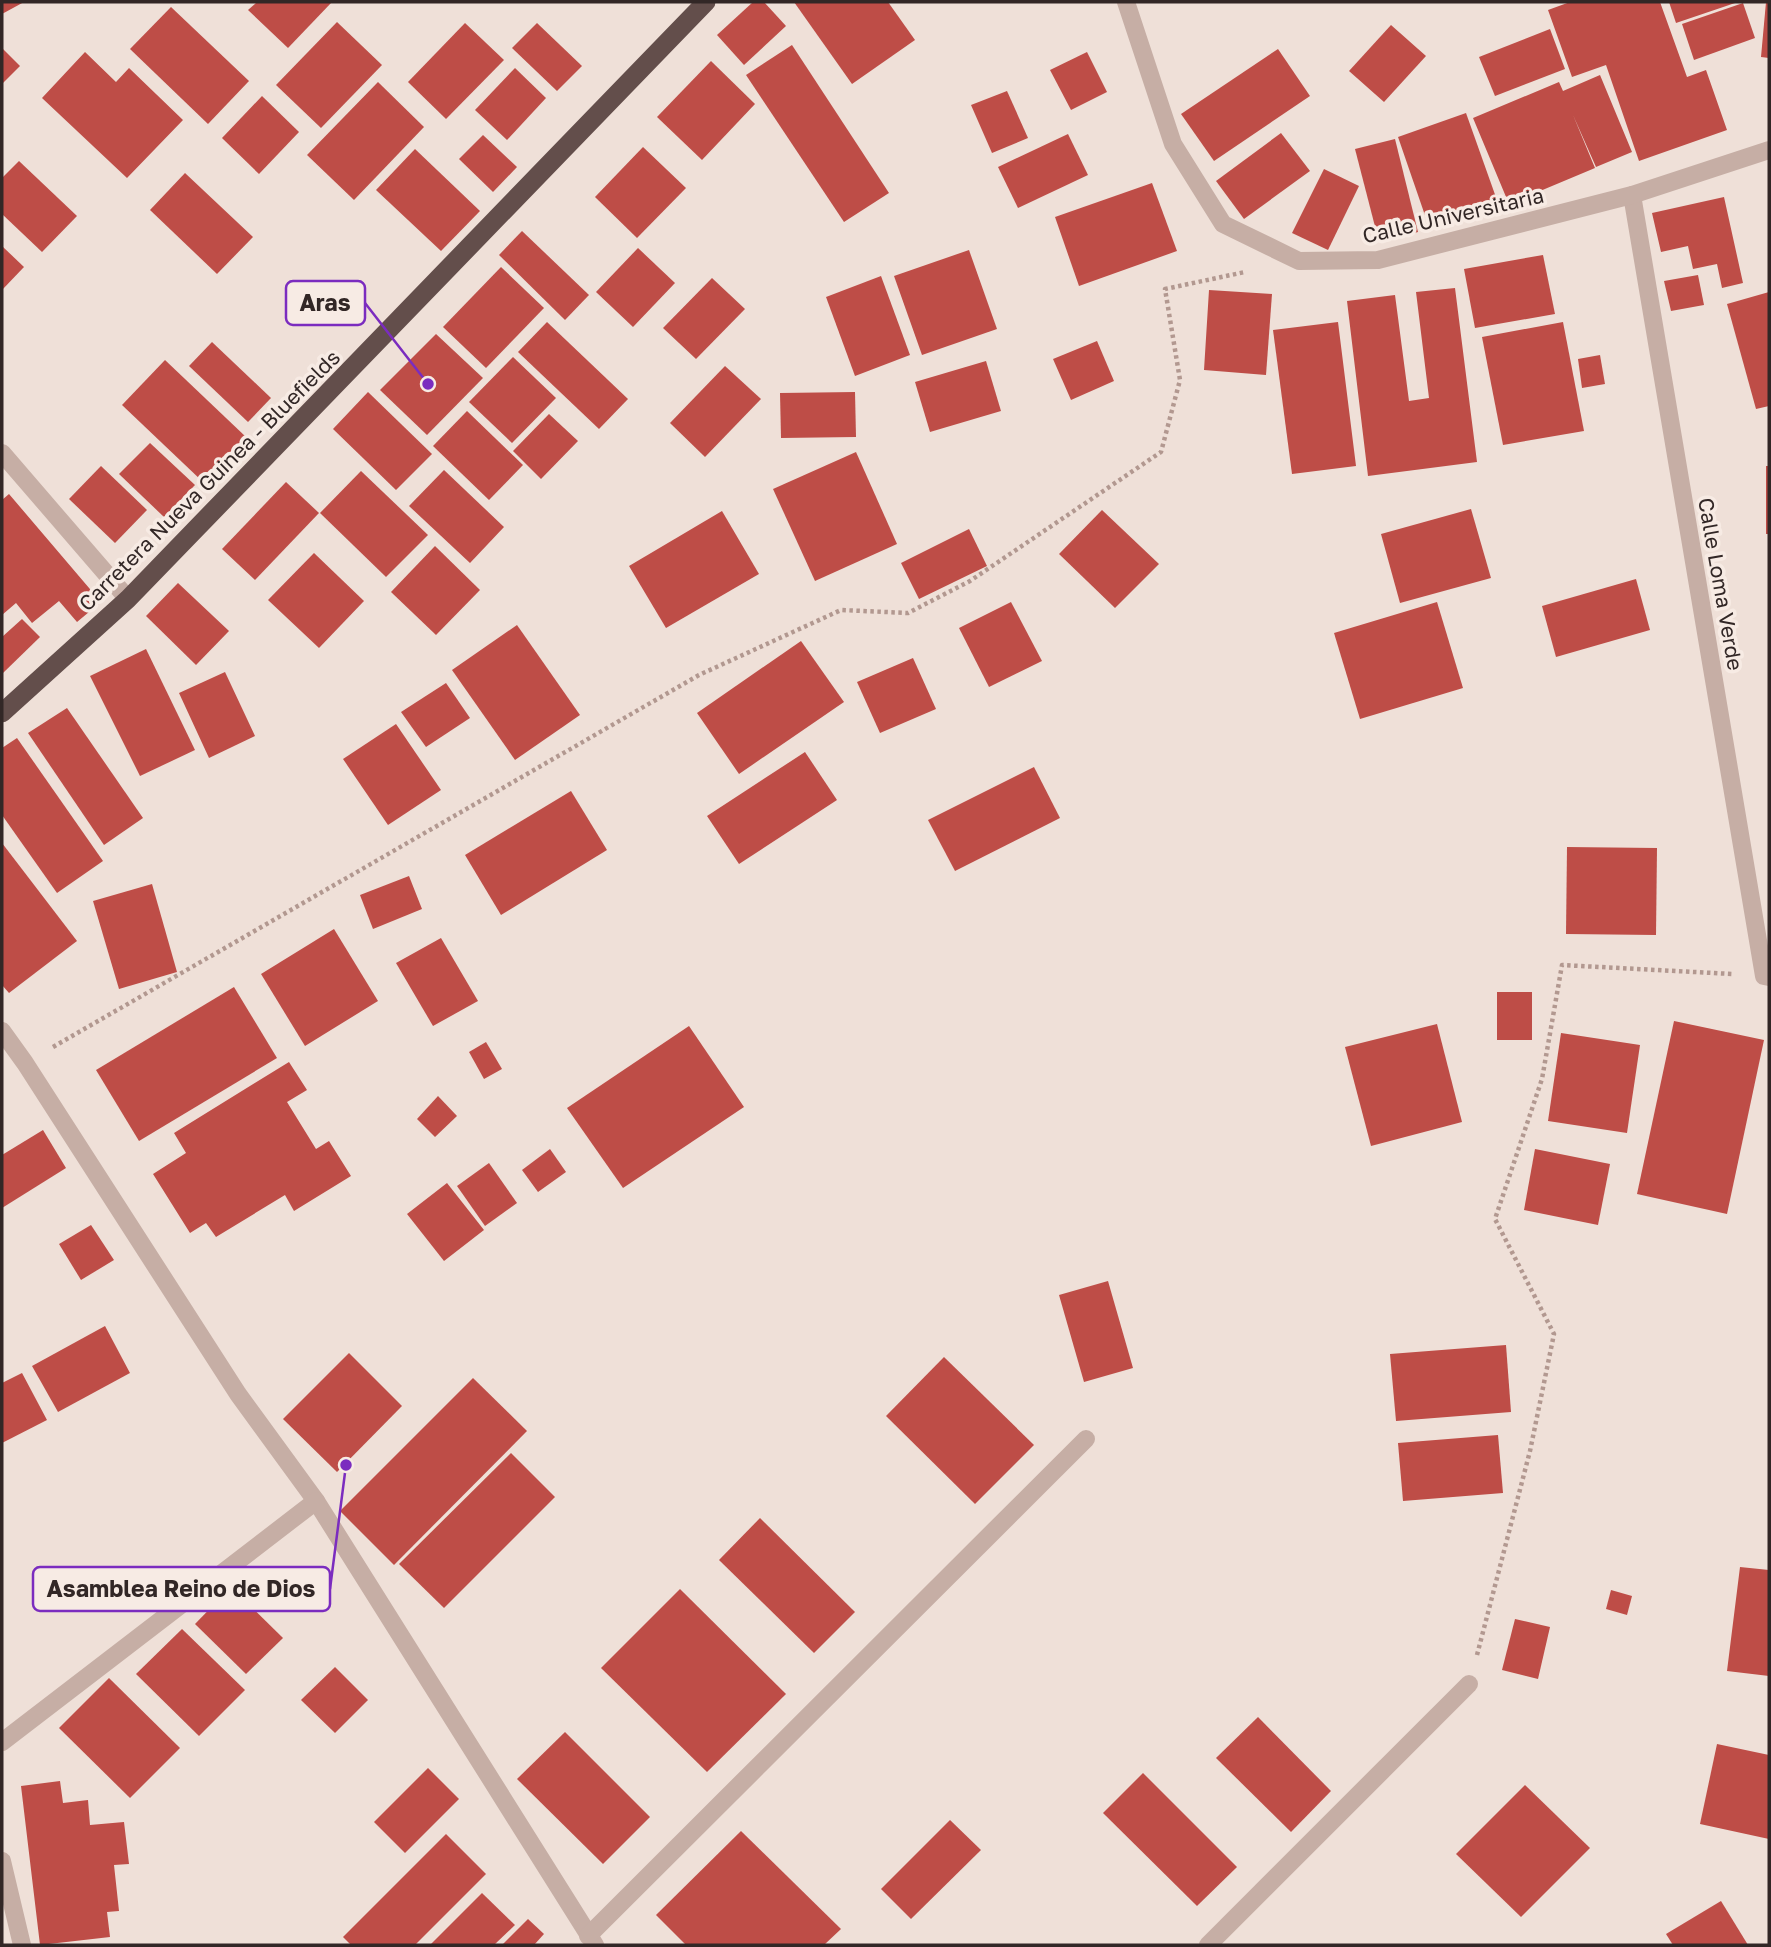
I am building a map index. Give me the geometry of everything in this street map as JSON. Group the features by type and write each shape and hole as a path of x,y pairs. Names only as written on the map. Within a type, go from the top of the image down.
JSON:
{"highway":[{"name":"Carretera Nueva Guinea - Bluefields","path":"2,713 128,599 706,2"}],"street":[{"name":"Calle Universitaria","path":"1126,2 1173,144 1223,224 1299,261 1378,260 1632,195 1769,150"},
{"name":"Calle Loma Verde","path":"1632,195 1767,976"},
{"path":"2,453 128,599"},
{"path":"2,1031 238,1394 316,1502 592,1941 1086,1439"},
{"path":"2,1742 316,1502"},
{"path":"1208,1945 1469,1684"},
{"path":"2,1861 22,1945"}],"path":[{"path":"25,1063 699,675 841,610 908,613 971,581 1161,452 1180,380 1166,289 1245,272"},
{"path":"1469,1684 1530,1451 1554,1334 1495,1219 1542,1079 1562,965 1767,976"}],"building":[{"path":"2,2 24,2 2,14"},
{"path":"257,2 332,2 288,48 248,10"},
{"path":"753,2 764,2 786,26 744,65 717,35"},
{"path":"794,2 888,2 915,40 852,84"},
{"path":"1570,2 1660,2 1687,77 1706,70 1727,130 1639,161 1606,65 1572,77 1548,10"},
{"path":"1669,2 1738,2 1676,23"},
{"path":"1766,2 1769,2 1769,58 1761,57"},
{"path":"1743,3 1755,38 1694,60 1682,24"},
{"path":"171,7 249,81 208,124 130,49"},
{"path":"337,22 382,65 321,128 276,85"},
{"path":"465,23 504,60 446,119 408,82"},
{"path":"537,23 582,66 557,91 512,48"},
{"path":"1391,25 1426,56 1384,102 1349,71"},
{"path":"1550,29 1565,69 1495,96 1479,57"},
{"path":"792,45 889,193 844,222 746,75"},
{"path":"2,48 20,66 2,84"},
{"path":"1278,49 1310,96 1214,161 1181,114"},
{"path":"85,52 116,82 129,68 183,120 127,178 42,98"},
{"path":"1087,52 1107,92 1071,110 1050,70"},
{"path":"711,61 755,104 702,160 657,117"},
{"path":"515,68 546,98 507,140 475,110"},
{"path":"1600,75 1632,152 1596,167 1573,115 1595,168 1509,204 1473,118 1559,82 1563,91"},
{"path":"378,82 424,127 354,200 307,155"},
{"path":"1007,91 1028,138 992,153 971,105"},
{"path":"262,96 299,132 259,174 222,138"},
{"path":"1466,113 1498,203 1429,227 1398,137"},
{"path":"1281,133 1310,171 1244,219 1216,181"},
{"path":"1068,134 1088,175 1018,208 998,167"},
{"path":"483,135 517,167 493,192 459,159"},
{"path":"1395,139 1418,232 1379,242 1355,149"},
{"path":"643,147 686,188 637,238 595,197"},
{"path":"415,149 480,211 441,251 376,190"},
{"path":"19,161 77,216 42,252 2,214 2,178"},
{"path":"1324,169 1359,186 1328,250 1292,233"},
{"path":"185,173 253,237 217,274 150,210"},
{"path":"1152,183 1177,251 1079,286 1055,217"},
{"path":"1724,197 1743,283 1722,288 1717,264 1693,269 1688,246 1661,252 1652,213"},
{"path":"522,231 589,295 565,320 499,255"},
{"path":"2,246 24,267 2,290"},
{"path":"638,248 675,283 633,327 596,292"},
{"path":"969,250 997,329 922,355 894,276"},
{"path":"1543,255 1555,314 1475,328 1464,269"},
{"path":"501,267 544,308 486,368 443,327"},
{"path":"1698,275 1704,305 1671,311 1664,281"},
{"path":"881,276 910,355 855,376 826,297"},
{"path":"712,278 745,309 696,359 663,328"},
{"path":"1455,288 1477,462 1368,476 1347,301 1395,295 1409,401 1429,398 1416,292"},
{"path":"1209,290 1272,294 1266,375 1204,370"},
{"path":"1769,292 1769,406 1756,409 1727,304"},
{"path":"547,322 628,399 599,429 518,352"},
{"path":"1338,322 1356,466 1292,474 1273,330"},
{"path":"1563,322 1584,431 1503,445 1482,337"},
{"path":"436,334 483,378 427,435 380,390"},
{"path":"1097,341 1114,381 1071,400 1053,359"},
{"path":"212,342 271,398 248,422 189,366"},
{"path":"1600,355 1605,384 1582,388 1578,359"},
{"path":"513,357 556,398 512,443 469,402"},
{"path":"165,360 246,437 203,482 122,405"},
{"path":"986,361 1001,411 930,432 915,382"},
{"path":"725,366 761,399 705,457 670,423"},
{"path":"368,392 432,454 396,490 333,429"},
{"path":"855,392 856,437 781,438 780,393"},
{"path":"467,411 523,465 489,500 433,446"},
{"path":"549,414 578,441 541,479 513,451"},
{"path":"150,443 195,485 164,517 119,474"},
{"path":"856,452 897,544 815,581 773,489"},
{"path":"101,466 147,510 115,543 69,499"},
{"path":"1766,466 1769,466 1769,534 1766,534"},
{"path":"444,470 504,527 470,563 409,506"},
{"path":"361,471 428,535 386,577 320,513"},
{"path":"286,482 319,513 255,580 222,549"},
{"path":"9,494 101,602 77,622 59,601 32,623 16,603 2,615 2,500"},
{"path":"1471,509 1491,578 1400,603 1381,534"},
{"path":"1102,510 1159,564 1115,608 1059,554"},
{"path":"722,511 759,574 666,628 629,566"},
{"path":"969,529 987,566 919,599 901,563"},
{"path":"435,546 480,590 436,635 391,592"},
{"path":"314,553 364,601 319,648 268,600"},
{"path":"1636,579 1650,630 1556,657 1542,606"},
{"path":"178,583 229,631 196,665 146,616"},
{"path":"1011,602 1042,661 989,687 959,628"},
{"path":"1437,602 1463,688 1360,719 1334,633"},
{"path":"22,619 40,637 2,674 2,637"},
{"path":"517,625 580,715 515,760 452,670"},
{"path":"801,641 844,702 739,774 697,713"},
{"path":"146,649 195,750 140,776 90,676"},
{"path":"913,658 936,709 880,733 857,682"},
{"path":"225,672 255,736 209,758 179,693"},
{"path":"446,683 470,718 426,747 401,712"},
{"path":"67,708 143,818 104,845 28,733"},
{"path":"396,724 441,790 388,825 343,759"},
{"path":"17,738 103,861 57,893 2,815 2,748"},
{"path":"805,752 837,800 739,864 707,816"},
{"path":"1034,767 1060,818 955,871 928,820"},
{"path":"571,791 607,850 501,915 465,855"},
{"path":"2,843 77,941 9,993 2,985"},
{"path":"1567,847 1657,848 1656,935 1566,934"},
{"path":"409,876 422,909 373,929 360,895"},
{"path":"152,884 177,972 119,989 93,901"},
{"path":"334,929 378,1001 305,1046 261,974"},
{"path":"441,938 478,1001 433,1026 396,963"},
{"path":"234,987 277,1058 139,1141 96,1070"},
{"path":"1497,992 1532,992 1532,1040 1497,1040"},
{"path":"1674,1021 1764,1040 1727,1214 1637,1194"},
{"path":"1437,1024 1462,1122 1371,1146 1345,1047"},
{"path":"689,1026 744,1107 623,1188 567,1108"},
{"path":"1561,1033 1640,1045 1627,1133 1548,1121"},
{"path":"486,1042 502,1069 484,1079 469,1052"},
{"path":"289,1062 307,1090 287,1102 316,1149 329,1141 351,1176 294,1211 285,1195 216,1237 206,1223 190,1233 153,1174 186,1153 174,1133"},
{"path":"438,1096 457,1116 435,1137 417,1119"},
{"path":"43,1130 66,1168 2,1208 2,1155"},
{"path":"550,1149 566,1172 538,1192 522,1170"},
{"path":"1535,1149 1610,1164 1598,1225 1524,1210"},
{"path":"489,1163 517,1203 485,1226 457,1186"},
{"path":"447,1183 484,1230 444,1261 407,1214"},
{"path":"91,1225 114,1260 81,1280 59,1244"},
{"path":"1108,1281 1133,1368 1084,1382 1059,1295"},
{"path":"105,1326 130,1373 58,1412 32,1366"},
{"path":"1506,1345 1511,1412 1396,1421 1390,1354"},
{"path":"349,1353 402,1406 337,1472 283,1419"},
{"path":"944,1357 1034,1445 975,1504 886,1416"},
{"path":"22,1373 47,1420 2,1443 2,1383"},
{"path":"473,1378 527,1431 394,1565 340,1511"},
{"path":"1498,1435 1503,1493 1403,1501 1398,1443"},
{"path":"511,1453 555,1497 444,1608 399,1564"},
{"path":"760,1518 855,1612 814,1653 719,1560"},
{"path":"1740,1567 1769,1570 1769,1676 1727,1671"},
{"path":"231,1587 283,1638 246,1674 195,1624"},
{"path":"680,1589 786,1694 707,1772 601,1668"},
{"path":"1611,1590 1632,1596 1627,1615 1606,1609"},
{"path":"1515,1619 1550,1627 1538,1679 1502,1670"},
{"path":"182,1629 245,1690 199,1736 136,1674"},
{"path":"335,1667 368,1700 335,1733 301,1700"},
{"path":"109,1678 180,1748 130,1798 59,1728"},
{"path":"1258,1717 1331,1791 1291,1832 1216,1758"},
{"path":"565,1732 650,1817 603,1864 517,1779"},
{"path":"1717,1744 1769,1755 1769,1839 1700,1824"},
{"path":"428,1768 459,1799 405,1853 374,1822"},
{"path":"1143,1773 1237,1867 1197,1906 1103,1813"},
{"path":"60,1781 63,1803 88,1800 90,1825 124,1822 129,1864 114,1865 119,1911 107,1912 110,1937 40,1945 21,1786"},
{"path":"1525,1785 1590,1848 1521,1917 1456,1854"},
{"path":"950,1820 981,1850 911,1919 881,1889"},
{"path":"741,1831 841,1929 824,1945 686,1945 656,1915"},
{"path":"446,1834 486,1874 415,1945 351,1945 343,1937"},
{"path":"482,1893 515,1925 494,1945 430,1945"},
{"path":"1721,1901 1748,1945 1673,1945 1666,1934"},
{"path":"528,1919 544,1934 534,1945 502,1945"}],"place":[{"name":"Aras","path":"428,384"},
{"name":"Asamblea Reino de Dios","path":"346,1465"}]}
